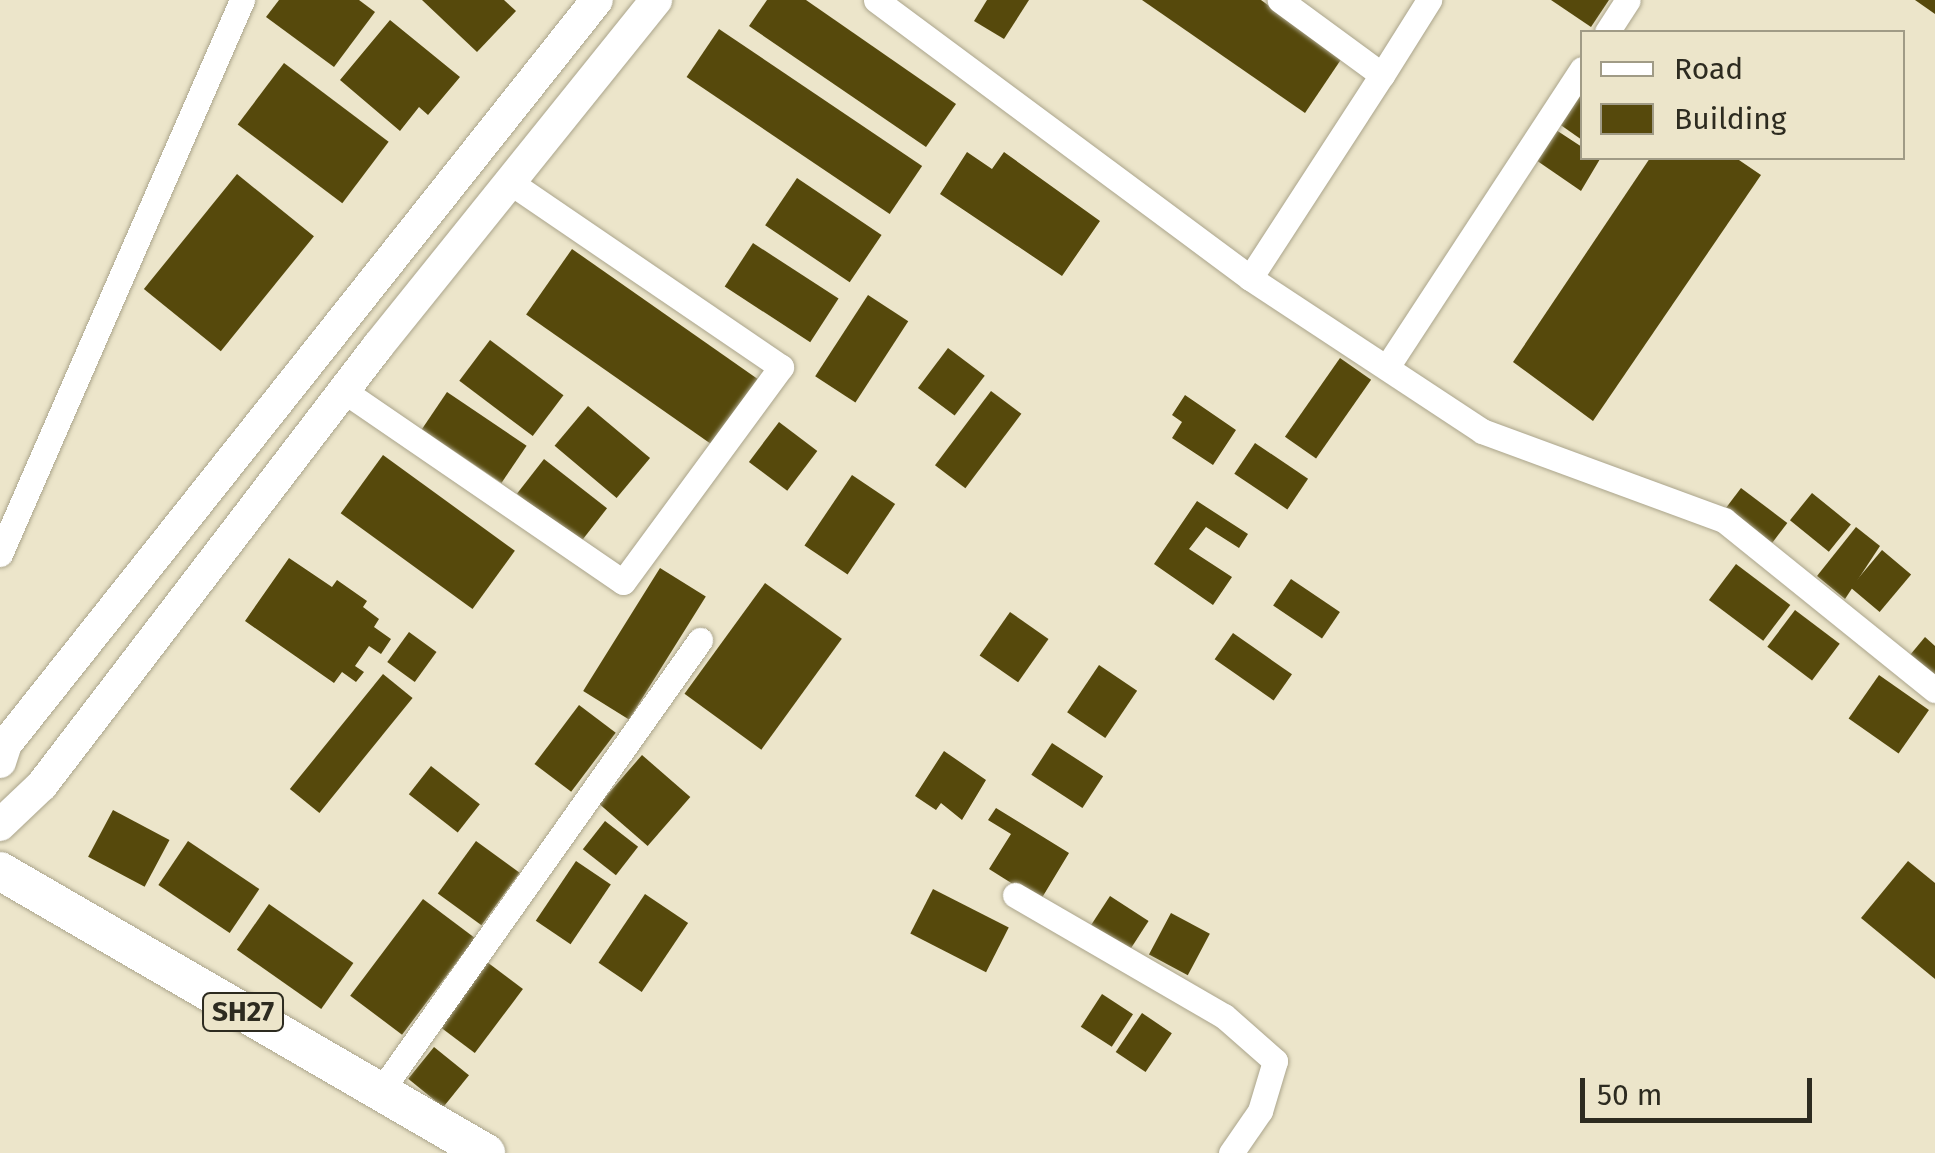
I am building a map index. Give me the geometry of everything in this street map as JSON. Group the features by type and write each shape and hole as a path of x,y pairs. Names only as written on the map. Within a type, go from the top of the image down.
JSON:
{"main road":[{"path":"0,762 6,744 597,0"},
{"path":"0,825 42,785 344,391 656,0"},
{"name":"SH27","path":"0,871 486,1153"}],"street":[{"path":"0,554 242,0"},
{"path":"876,0 1250,278 1482,431 1724,520 1935,690"},
{"path":"1280,0 1382,75"},
{"path":"1250,278 1430,0"},
{"path":"1607,30 1628,0"},
{"path":"1387,367 1580,72"},
{"path":"344,391 622,582 781,367 510,182"},
{"path":"380,1092 700,640"},
{"path":"1016,895 1224,1016 1275,1061 1260,1110 1232,1153"}],"building":[{"path":"279,0 359,0 375,12 334,67 266,17"},
{"path":"422,0 504,0 516,11 477,52"},
{"path":"767,0 806,0 956,104 926,147 749,26"},
{"path":"987,0 1029,0 1004,39 974,21"},
{"path":"1142,0 1261,0 1342,58 1305,113"},
{"path":"1551,0 1609,0 1591,27"},
{"path":"1915,0 1935,0 1935,14"},
{"path":"390,20 460,77 428,115 419,107 400,131 340,80"},
{"path":"719,29 922,166 890,214 687,77"},
{"path":"284,63 389,142 342,203 238,124"},
{"path":"1578,90 1580,92 1580,139 1555,121"},
{"path":"1553,128 1580,146 1580,160 1599,160 1581,191 1533,158"},
{"path":"967,152 992,169 1004,152 1100,221 1062,276 940,194"},
{"path":"1649,160 1739,160 1761,175 1593,421 1513,362"},
{"path":"237,174 314,236 221,351 144,289"},
{"path":"797,178 882,235 850,282 765,225"},
{"path":"753,243 839,299 810,342 725,287"},
{"path":"572,249 761,381 715,447 526,315"},
{"path":"868,295 908,321 855,402 815,376"},
{"path":"490,340 563,395 533,436 459,381"},
{"path":"948,348 985,376 955,416 918,388"},
{"path":"1340,358 1371,380 1316,458 1285,437"},
{"path":"991,391 1021,414 965,488 935,465"},
{"path":"447,392 527,446 501,483 422,429"},
{"path":"1185,395 1236,430 1213,465 1172,438 1182,422 1172,415"},
{"path":"588,406 650,458 617,498 555,446"},
{"path":"779,422 817,451 787,491 749,462"},
{"path":"1255,443 1308,479 1287,509 1234,474"},
{"path":"383,455 515,551 473,609 341,513"},
{"path":"544,459 607,508 580,543 517,494"},
{"path":"852,475 895,504 848,575 804,545"},
{"path":"1741,488 1787,523 1767,549 1721,514"},
{"path":"1812,493 1851,524 1829,552 1790,520"},
{"path":"1197,501 1248,534 1239,548 1206,527 1189,549 1232,577 1213,605 1154,564"},
{"path":"1856,527 1880,546 1845,599 1817,576"},
{"path":"1882,550 1911,574 1880,612 1851,588"},
{"path":"289,558 332,587 337,580 367,601 363,607 379,619 374,627 391,639 381,654 369,646 355,666 364,672 356,682 342,672 334,683 245,621"},
{"path":"1736,564 1790,605 1763,641 1709,600"},
{"path":"660,568 706,597 629,720 583,691"},
{"path":"1291,579 1340,612 1322,639 1273,606"},
{"path":"765,583 842,639 761,750 684,694"},
{"path":"1795,610 1840,644 1812,680 1767,647"},
{"path":"1010,612 1049,639 1018,682 980,655"},
{"path":"409,632 437,652 415,682 387,662"},
{"path":"1233,633 1292,674 1274,701 1215,659"},
{"path":"1925,637 1935,646 1935,682 1905,661"},
{"path":"1099,665 1137,691 1105,738 1067,712"},
{"path":"383,674 413,698 319,813 290,789"},
{"path":"1879,675 1929,710 1899,753 1849,718"},
{"path":"579,705 616,733 571,792 534,764"},
{"path":"1052,743 1103,776 1082,808 1031,775"},
{"path":"944,751 986,780 962,820 941,803 936,810 915,796"},
{"path":"642,755 690,797 648,846 599,804"},
{"path":"431,766 480,804 458,833 409,794"},
{"path":"996,808 1069,853 1040,901 989,869 1011,834 988,820"},
{"path":"113,810 170,840 145,887 88,857"},
{"path":"605,821 638,847 616,875 583,849"},
{"path":"188,841 259,889 230,933 158,885"},
{"path":"476,841 520,873 481,925 438,894"},
{"path":"576,861 611,884 571,944 536,921"},
{"path":"1908,861 1935,883 1935,979 1861,918"},
{"path":"933,889 1009,928 986,972 910,934"},
{"path":"645,894 688,923 642,992 599,963"},
{"path":"1110,896 1149,921 1128,953 1089,928"},
{"path":"423,899 475,938 402,1035 350,996"},
{"path":"269,904 353,963 321,1009 237,950"},
{"path":"1171,913 1210,934 1188,975 1149,954"},
{"path":"487,962 523,989 475,1053 439,1026"},
{"path":"1102,994 1133,1014 1112,1047 1081,1027"},
{"path":"1142,1013 1172,1033 1146,1072 1116,1052"},
{"path":"434,1047 469,1075 443,1107 408,1079"}]}
